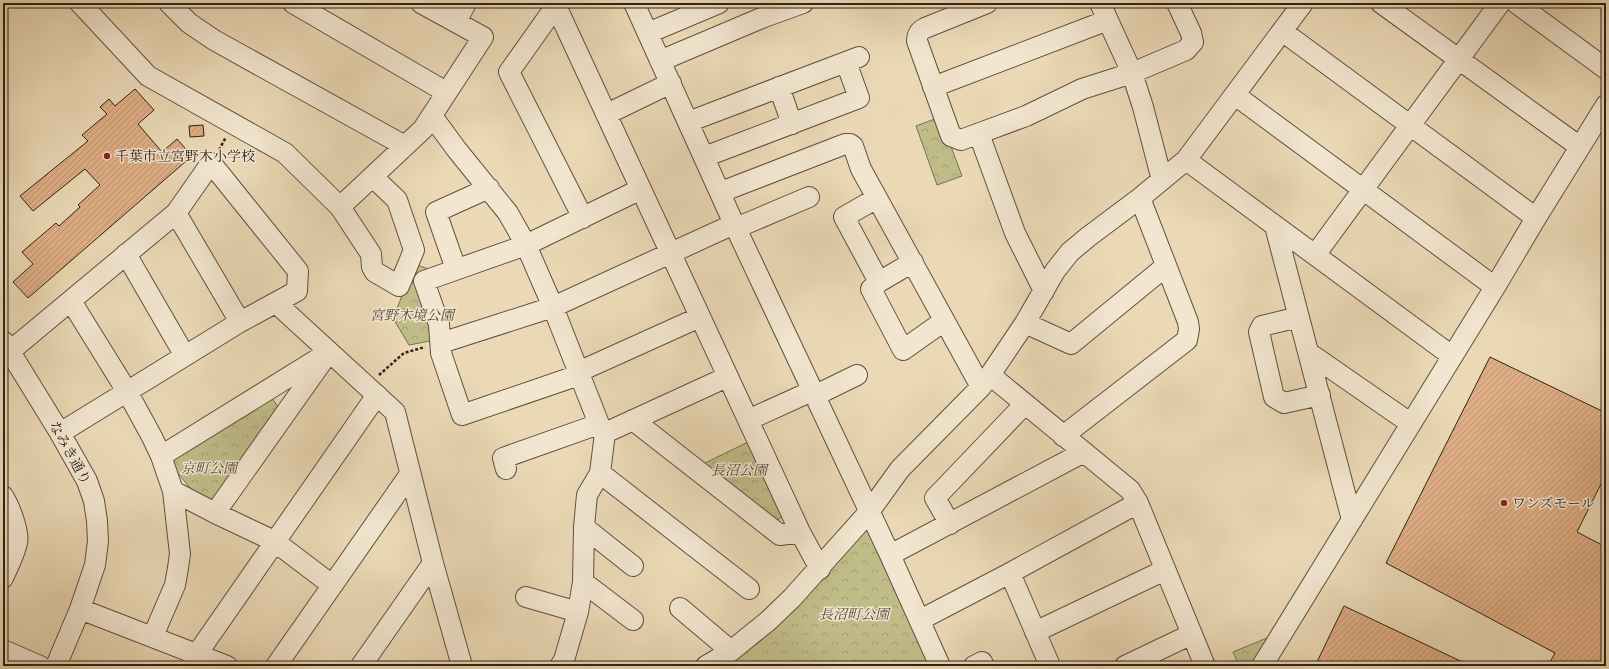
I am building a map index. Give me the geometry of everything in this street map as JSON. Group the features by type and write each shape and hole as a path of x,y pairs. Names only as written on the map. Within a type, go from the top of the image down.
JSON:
{"street":[{"path":"80,3 148,76 233,126 285,153 340,207 371,254 372,267 375,272 399,286 414,250 397,200 373,177"},
{"path":"169,3 189,23 214,40 405,146"},
{"path":"293,3 446,92"},
{"path":"340,207 423,129 483,37 421,3"},
{"path":"456,22 466,3"},
{"path":"634,3 721,192 735,226 890,555 940,666"},
{"path":"648,33 718,3"},
{"path":"660,61 764,17 803,3"},
{"path":"987,3 924,28 920,31 917,41 951,136 961,140 1026,116 1082,89 1132,73 1186,50 1193,42 1191,33 1177,3"},
{"path":"706,666 731,651 768,621 820,569 869,512 900,469 986,381 1025,323 1055,271 1070,252 1186,160 1303,3"},
{"path":"1381,3 1580,147"},
{"path":"1315,255 1500,3"},
{"path":"1516,3 1606,68"},
{"path":"555,4 671,252 727,377 800,532 820,569"},
{"path":"555,4 508,72 583,218"},
{"path":"934,87 1104,12 1132,73 1143,107 1162,180"},
{"path":"1282,31 1536,218"},
{"path":"688,122 852,59 860,98 704,157"},
{"path":"607,114 671,83"},
{"path":"780,87 792,124"},
{"path":"1235,95 1495,287"},
{"path":"1262,666 1606,105"},
{"path":"432,116 457,150 508,213 526,245 602,428 600,473 587,495 582,582 578,612 565,664"},
{"path":"978,134 1014,233 1044,291"},
{"path":"721,192 845,144 850,144 853,146 861,168 944,321 986,381 1024,404 1130,490 1138,503 1205,666"},
{"path":"1186,160 1452,356"},
{"path":"5,350 71,301 176,213 211,163 298,271 297,291 240,322 128,393 60,433"},
{"path":"456,269 436,212 489,188"},
{"path":"641,189 526,245 424,281 439,324 441,352 462,415 579,375 587,368 700,317"},
{"path":"440,343 553,307 671,252 809,197"},
{"path":"877,198 844,217 879,282"},
{"path":"1063,436 1187,340 1189,329 1188,322 1140,198"},
{"path":"176,213 240,322"},
{"path":"1275,226 1352,520"},
{"path":"126,254 185,356"},
{"path":"913,262 879,282 871,290 903,350 944,321"},
{"path":"1025,323 1071,344 1166,266"},
{"path":"71,301 128,393 161,456 173,491 180,554 175,585 153,636"},
{"path":"276,303 395,412 457,662"},
{"path":"1299,317 1262,326 1258,332 1274,397 1284,403 1320,395"},
{"name":"なみき通り","path":"5,350 60,433 87,481 94,501 98,540 95,565 80,609 56,666"},
{"path":"161,456 329,352"},
{"path":"215,513 329,352"},
{"path":"1309,353 1410,423"},
{"path":"748,420 857,375"},
{"path":"506,469 503,458 633,420 727,377"},
{"path":"194,660 372,391"},
{"path":"950,524 935,498 1024,404"},
{"path":"633,420 780,535 800,532"},
{"path":"890,555 1084,452"},
{"path":"600,473 750,589"},
{"path":"276,666 410,474"},
{"path":"173,491 274,541 332,585"},
{"path":"3,496 8,504 14,521 18,542 3,578"},
{"path":"920,620 1138,503"},
{"path":"584,527 633,566"},
{"path":"361,666 433,563"},
{"path":"1035,632 1166,570"},
{"path":"1010,573 1050,666"},
{"path":"582,582 633,620"},
{"path":"526,597 578,612"},
{"path":"680,608 731,651"},
{"path":"80,609 153,636 194,660 227,666"},
{"path":"1125,666 1192,634"},
{"path":"3,650 40,666"},
{"path":"974,666 982,662 984,666"}],"path":[{"path":"211,163 233,126"},
{"path":"372,391 404,353 440,343"}],"green space":[{"path":"940,117 962,176 937,185 916,126"},
{"name":"宮野木境公園","path":"415,264 436,272 435,328 430,341 409,345 393,318"},
{"name":"京町公園","path":"271,397 282,412 207,509 173,467 173,457"},
{"name":"長沼公園","path":"750,441 783,516 771,525 699,466"},
{"name":"長沼町公園","path":"872,529 934,666 718,666 863,530"},
{"path":"1279,633 1258,666 1239,666 1233,652"}],"building":[{"path":"135,89 154,110 138,124 162,152 177,139 192,156 28,298 13,282 33,264 22,252 56,223 59,226 80,207 78,205 100,185 85,169 33,211 20,196 88,141 82,135 107,114 100,107 109,99 115,106"},
{"path":"203,125 204,136 190,137 189,126"},
{"name":"ワンズモール","path":"1490,357 1606,413 1606,474 1577,532 1606,547 1606,666 1548,666 1555,653 1386,563"},
{"path":"1344,606 1471,666 1315,666"}],"place":[{"name":"千葉市立宮野木小学校","path":"107,156"},
{"name":"ワンズモール","path":"1504,503"}]}
